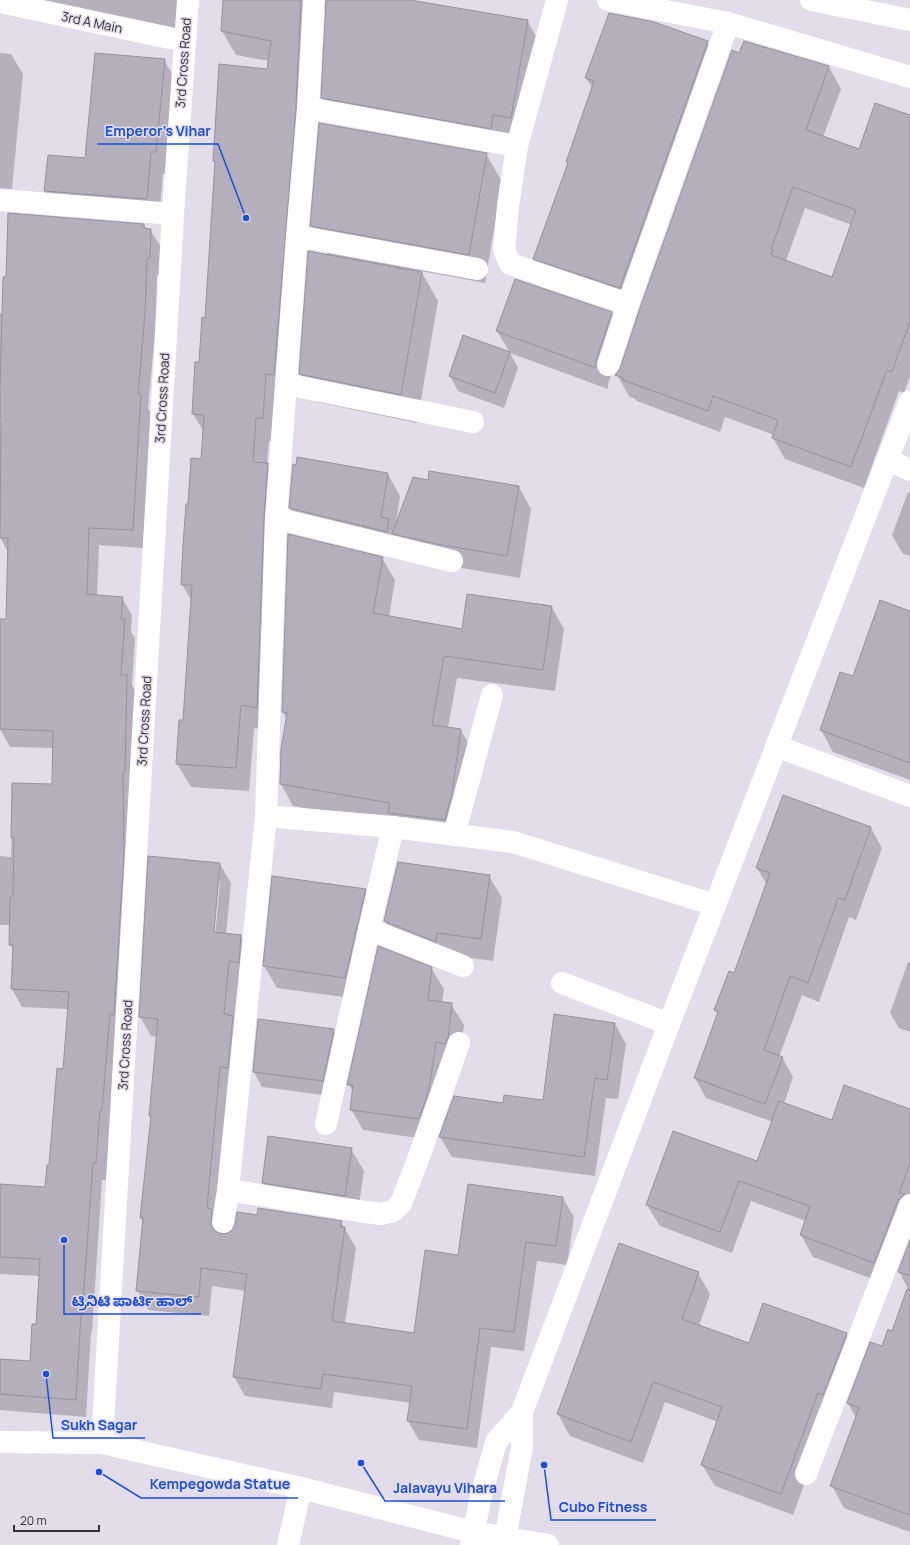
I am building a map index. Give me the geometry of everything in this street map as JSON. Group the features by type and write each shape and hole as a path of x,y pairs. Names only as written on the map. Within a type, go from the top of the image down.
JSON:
{"street":[{"name":"3rd Cross Road","path":"102,1443 173,214 188,0"},
{"path":"223,1222 228,1190 266,816 276,518 308,108 314,0"},
{"path":"557,0 516,146 504,249 510,264 628,304"},
{"path":"608,0 728,23 910,77"},
{"path":"811,0 910,20"},
{"name":"3rd A Main","path":"0,2 184,41"},
{"path":"608,365 628,304 728,23"},
{"path":"308,108 516,146"},
{"path":"0,200 173,214"},
{"path":"297,236 477,269"},
{"path":"286,384 473,422"},
{"path":"472,1538 481,1496 496,1442 522,1412 669,1024 910,401"},
{"path":"887,460 910,470"},
{"path":"276,518 452,561"},
{"path":"454,835 492,695"},
{"path":"776,746 910,796"},
{"path":"266,816 393,827 512,842 715,905"},
{"path":"326,1124 393,827"},
{"path":"369,929 463,966"},
{"path":"562,983 669,1024"},
{"path":"228,1190 381,1214 393,1211 401,1203 459,1044"},
{"path":"806,1474 910,1205"},
{"path":"505,1538 522,1447 522,1412"},
{"path":"0,1442 102,1443 301,1488 472,1538 505,1538 548,1545"},
{"path":"288,1545 301,1488"}],"building":[{"path":"223,0 301,0 296,107 274,375 266,374 263,418 256,418 253,462 268,463 264,517 257,708 241,705 236,768 176,764 179,720 183,720 192,585 181,585 186,504 188,504 191,458 201,459 204,415 192,414 195,362 199,362 202,317 205,318 215,161 213,161 219,64 267,69 271,41 221,31"},
{"path":"326,0 410,0 528,20 511,118 493,115 491,129 321,98"},
{"path":"609,13 654,22 708,41 620,288 533,259 568,163 566,162 594,81 585,78"},
{"path":"744,41 829,66 806,130 859,149 875,103 910,115 910,321 892,372 887,370 851,467 772,438 778,420 713,396 708,411 623,380 624,378 615,375 620,369 640,308 732,50 739,53","holes":["793,187 856,210 832,277 771,255 773,250 771,249"]},
{"path":"95,53 165,59 156,152 151,152 147,199 44,191 48,155 85,158"},
{"path":"319,123 487,153 469,255 310,226"},
{"path":"8,213 144,224 144,228 151,229 150,258 147,258 145,315 138,394 141,394 133,530 89,528 87,594 123,597 121,619 125,619 121,675 127,675 125,772 123,772 124,853 114,1015 110,1014 102,1111 100,1110 96,1163 93,1163 76,1400 0,1394 0,1359 30,1361 32,1324 36,1324 40,1259 0,1257 0,1184 45,1187 47,1165 49,1165 57,1068 63,1069 69,992 11,989 13,945 9,945 10,896 13,896 14,838 11,838 12,783 52,784 53,731 0,729 0,619 6,619 8,538 0,538 0,390 3,277 6,277"},
{"path":"308,251 422,272 401,395 299,374"},
{"path":"515,279 612,312 596,361 596,368 496,331"},
{"path":"463,335 510,352 495,393 449,376"},
{"path":"297,457 388,473 381,517 389,519 387,532 289,508 293,464 296,465"},
{"path":"429,471 519,486 507,556 437,544 392,534 413,477 428,480"},
{"path":"288,534 383,557 373,613 462,629 467,594 552,606 543,670 444,656 432,725 461,729 452,793 445,820 388,813 390,803 280,784 281,749 287,713 282,712"},
{"path":"880,600 910,611 910,763 820,730 840,672 853,676"},
{"path":"783,795 871,827 845,900 838,898 808,983 790,976 764,1050 783,1057 765,1104 694,1078 718,1012 714,1010 729,971 734,973 770,873 756,868"},
{"path":"148,856 220,863 214,932 241,935 239,963 229,961 224,1014 233,1016 228,1068 220,1067 207,1208 212,1209 211,1226 215,1231 221,1234 228,1233 232,1230 235,1224 237,1212 257,1215 258,1208 342,1221 341,1227 345,1227 332,1321 414,1333 425,1250 458,1255 468,1184 563,1197 556,1246 526,1242 514,1332 480,1328 467,1429 407,1421 412,1386 323,1374 321,1389 233,1377 247,1274 201,1268 199,1297 136,1291 143,1218 140,1218 151,1116 149,1116 158,1019 139,1017"},
{"path":"398,862 490,875 481,939 437,933 436,942 384,921"},
{"path":"272,876 366,889 345,978 263,966"},
{"path":"378,946 432,967 428,1000 452,1003 448,1038 445,1044 436,1042 429,1090 419,1119 350,1110 353,1085 347,1085"},
{"path":"554,1014 615,1023 607,1080 595,1078 584,1157 439,1137 454,1096 503,1103 504,1095 543,1100"},
{"path":"258,1019 334,1029 323,1081 253,1072"},
{"path":"844,1085 910,1109 910,1163 899,1193 905,1194 898,1200 874,1263 800,1235 810,1206 739,1181 720,1232 646,1205 673,1131 757,1161 779,1101 832,1120"},
{"path":"268,1136 352,1148 345,1196 262,1183"},
{"path":"910,1240 910,1276 898,1272"},
{"path":"619,1243 699,1272 682,1319 749,1343 763,1303 847,1333 823,1395 818,1393 781,1494 701,1465 722,1407 653,1382 631,1442 557,1414"},
{"path":"907,1289 910,1289 910,1515 830,1486 859,1408 847,1403 870,1342 882,1346 888,1329 892,1331"}],"place":[{"name":"Emperor's Vihar","path":"246,218"},
{"name":"ಟ್ರಿನಿಟಿ ಪಾರ್ಟಿ ಹಾಲ್","path":"64,1240"},
{"name":"Sukh Sagar","path":"46,1374"},
{"name":"Jalavayu Vihara","path":"361,1463"},
{"name":"Cubo Fitness","path":"544,1465"},
{"name":"Kempegowda Statue","path":"99,1472"}]}
